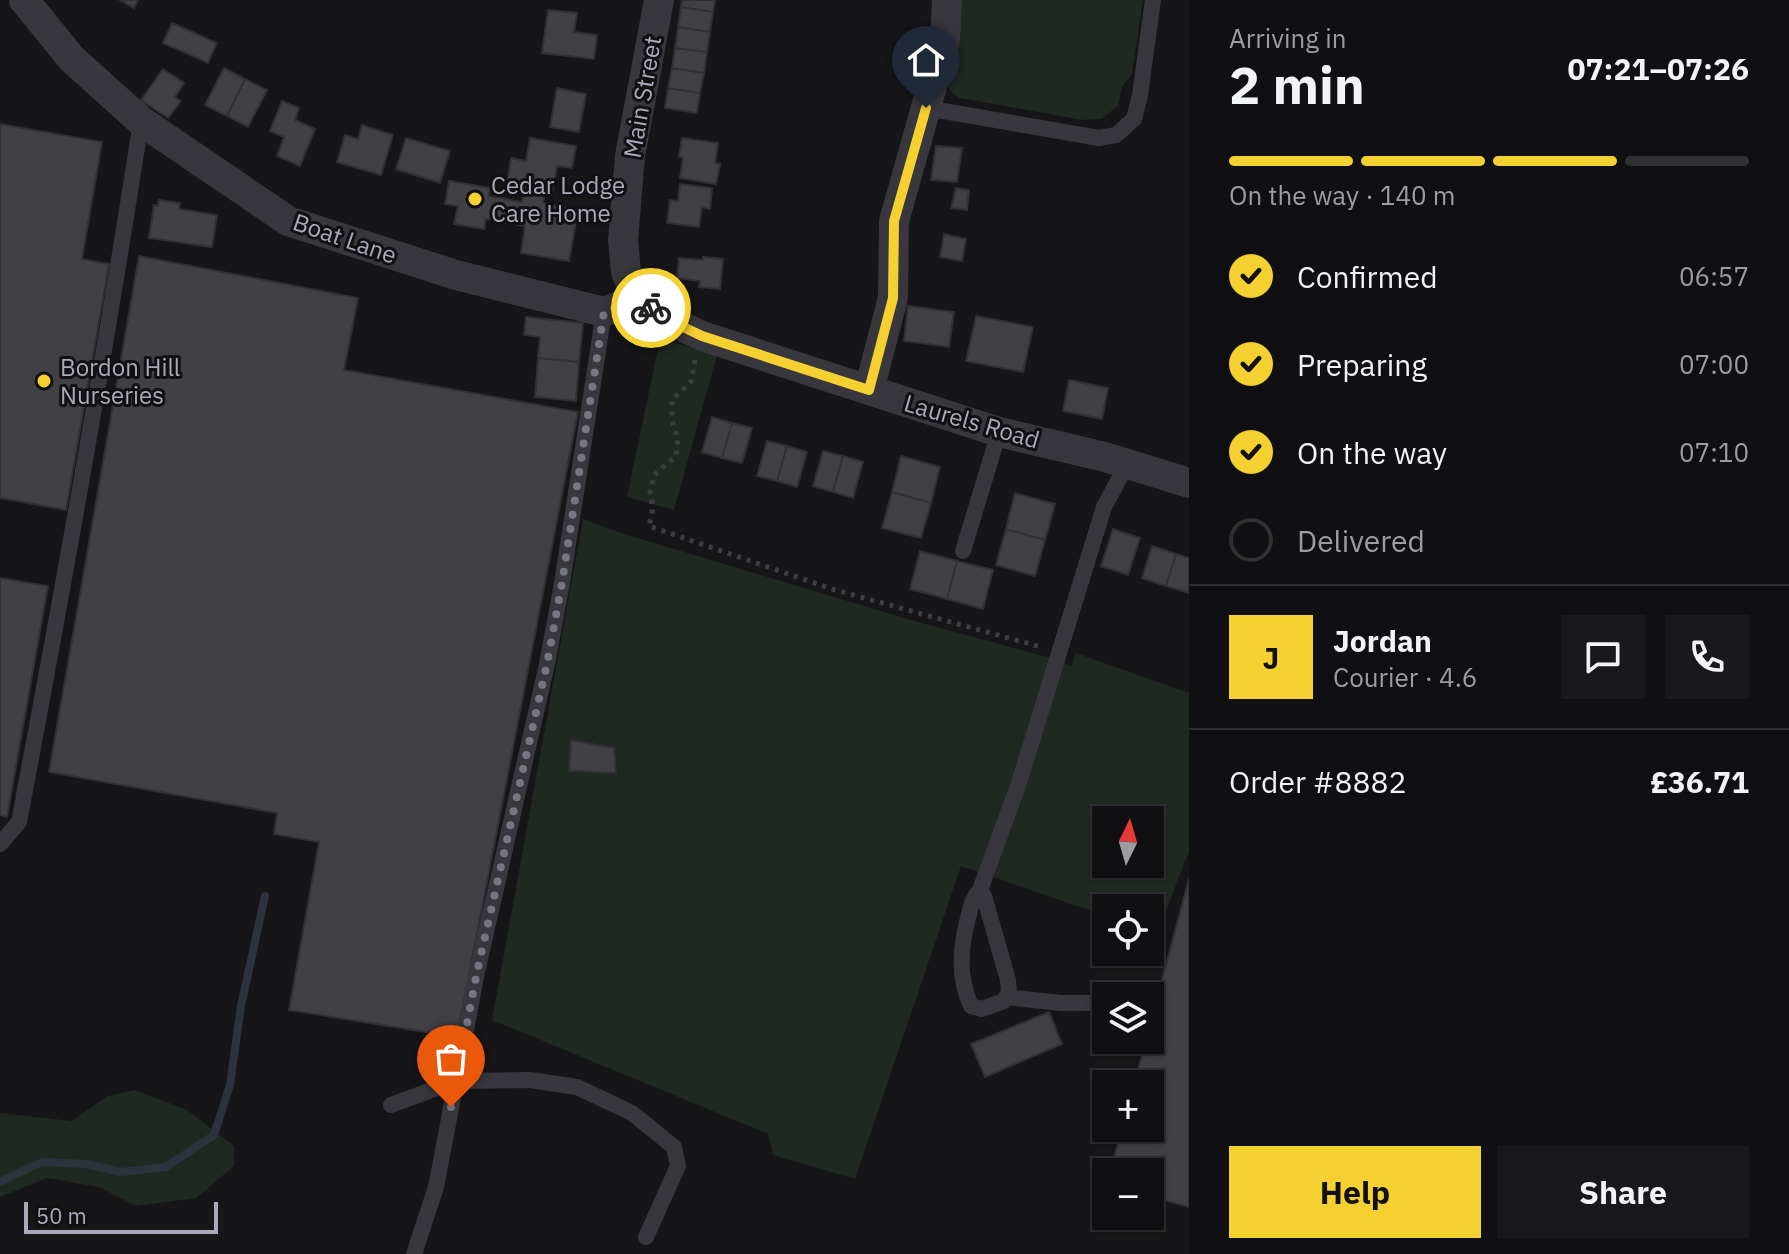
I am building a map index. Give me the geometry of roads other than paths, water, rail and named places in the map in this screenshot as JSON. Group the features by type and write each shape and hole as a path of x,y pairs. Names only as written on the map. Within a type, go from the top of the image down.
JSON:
{"street":[{"name":"Boat Lane","path":"24,0 72,59 141,121 288,221 456,275 604,312"},
{"name":"Main Street","path":"633,288 626,272 623,240 630,156 659,0"},
{"path":"869,390 893,298 894,221 945,40 947,0"},
{"path":"604,312 624,304 633,288"},
{"name":"Laurels Road","path":"633,288 660,316 702,336 999,432 1189,483"}],"lane":[{"path":"926,108 1099,138 1116,135 1134,119 1153,0"},
{"path":"0,844 19,822 119,267 141,121"},
{"path":"414,1254 436,1187 477,972 547,664 604,312"},
{"path":"963,551 999,432"},
{"path":"980,890 1009,992 1004,1001 976,1009 971,1006 963,979 961,955 973,897 980,890 1019,783 1104,507 1127,464"},
{"path":"1006,997 1092,1003"},
{"path":"391,1105 456,1081 530,1080 577,1087 632,1113 674,1147 678,1166 646,1237"}],"waterway":[{"path":"0,1182 42,1162 86,1164 121,1172 166,1167 214,1135 230,1085 241,1006 265,896"}],"place":[{"name":"Cedar Lodge Care Home","path":"475,199"},
{"name":"Bordon Hill Nurseries","path":"44,381"}]}
